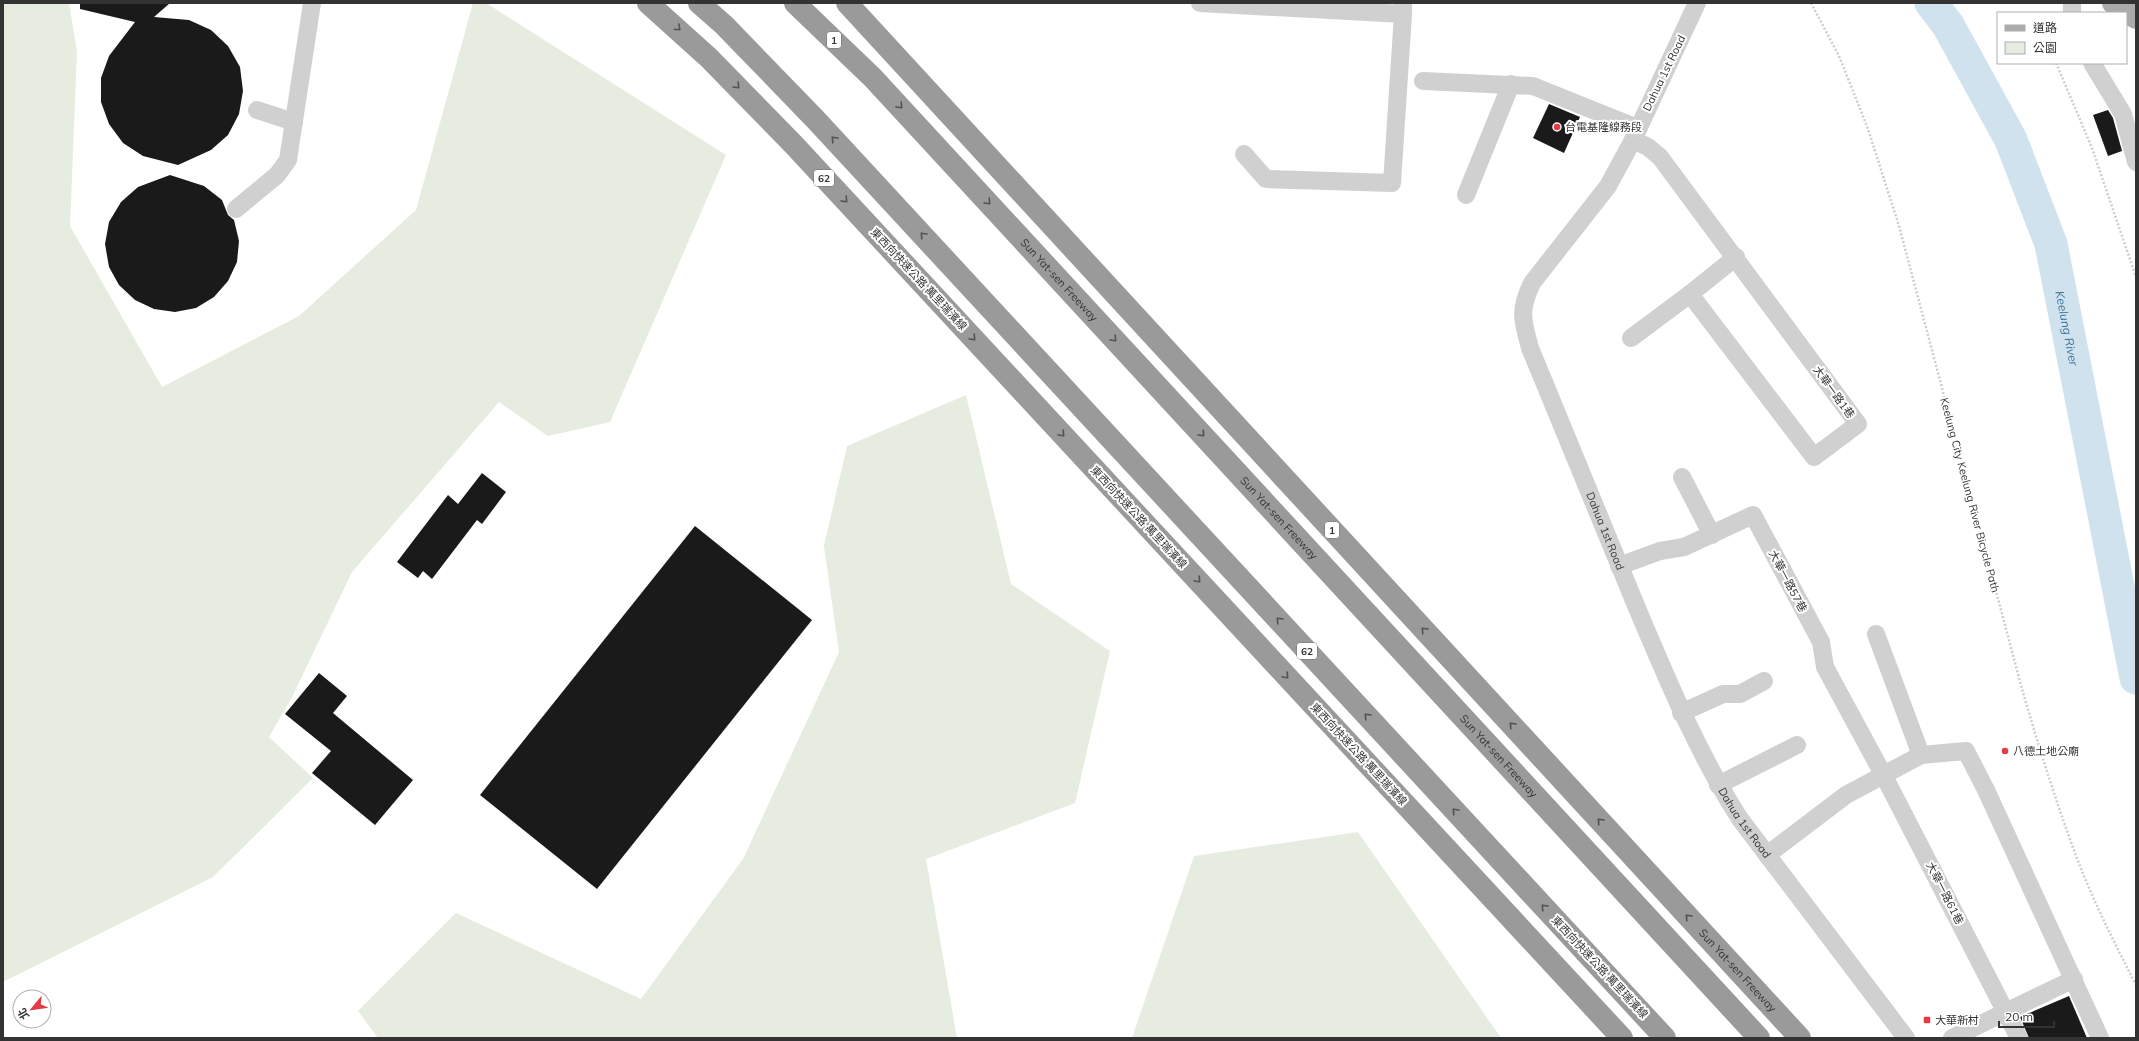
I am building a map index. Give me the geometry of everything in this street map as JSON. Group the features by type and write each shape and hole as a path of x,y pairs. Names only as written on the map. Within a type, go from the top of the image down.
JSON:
{"highway":[{"name":"東西向快速公路 萬里瑞濱線","path":"648,3 709,58 800,151 1622,1038"},
{"name":"東西向快速公路 萬里瑞濱線","path":"699,3 724,25 816,120 1665,1038"},
{"path":"778,3 873,78"},
{"name":"Sun Yat-sen Freeway","path":"795,3 873,78 1759,1038"},
{"name":"Sun Yat-sen Freeway","path":"847,3 1800,1038"},
{"path":"854,3 865,22"}],"main road":[{"path":"2113,3 2127,12"},
{"path":"2127,12 2136,18"}],"street":[{"path":"236,209 277,175 288,160 312,3"},
{"path":"1200,3 1403,8 1392,184 1266,179 1244,154"},
{"name":"Dahua 1st Road","path":"1694,6 1635,135 1598,201 1547,262 1532,283 1524,301 1524,324 1530,348 1619,566 1681,713 1718,785 1767,855 1906,1038"},
{"path":"2093,64 2129,119 2136,162"},
{"name":"大華一路1巷","path":"1423,81 1533,86 1630,125 1635,135 1660,157 1858,424 1814,457 1690,294"},
{"path":"1466,195 1511,84"},
{"path":"257,110 294,122"},
{"path":"1631,338 1736,258"},
{"path":"1682,477 1712,535"},
{"name":"大華一路57巷","path":"1619,566 1660,551 1684,547 1753,516 1821,642 1825,667 1884,776"},
{"path":"1876,634 1921,755"},
{"path":"1681,713 1723,694 1740,694 1764,681"},
{"path":"1718,785 1796,745"},
{"path":"1767,855 1846,795 1921,755 1966,751 1986,790 2100,1038"},
{"name":"大華一路61巷","path":"1884,776 2019,1038"},
{"path":"1952,1038 2074,979"}],"path":[{"name":"Keelung City Keelung River Bicycle Path","path":"1811,3 1839,56 1867,126 1899,226 2022,689 2044,764 2075,855 2112,940 2136,985"},
{"path":"2056,64 2092,148 2136,277"}],"green space":[{"path":"4,3 69,3 77,52 70,226 162,387 299,316 416,210 473,3 486,3 726,155 610,422 548,436 499,402 352,572 292,697 269,737 313,778 213,877 3,982"},
{"path":"966,395 1011,584 1110,651 1075,803 926,859 957,1038 378,1038 358,1011 456,913 641,999 743,859 839,652 824,546 847,446"},
{"path":"1358,832 1501,1038 1132,1038 1194,856"}],"building":[{"path":"80,3 170,3 154,17 189,20 211,30 228,46 240,67 243,91 239,114 228,135 211,150 178,165 143,156 123,143 109,124 101,102 101,78 109,56 135,22 80,9"},
{"name":"台電基隆線務段","path":"1549,104 1580,117 1564,153 1533,138"},
{"path":"2108,110 2113,118 2122,151 2108,156 2093,115"},
{"path":"170,175 204,186 222,200 228,215 234,220 239,241 237,262 228,281 214,297 196,308 175,312 154,309 135,300 119,285 109,267 105,244 109,222 121,202 138,187"},
{"path":"482,473 506,492 482,524 477,520 432,579 423,571 418,578 397,562 448,495 458,504"},
{"path":"695,526 812,620 597,889 480,795"},
{"path":"319,673 347,696 333,713 413,780 375,825 312,773 331,751 285,714"},
{"path":"2069,996 2087,1038 2029,1038 2020,1017"}],"waterway":[{"name":"Keelung River","path":"1931,3 1948,25 2011,140 2051,244 2136,678"}],"place":[{"name":"台電基隆線務段","path":"1557,127"},
{"name":"八德土地公廟","path":"2005,751"},
{"name":"大華新村","path":"1927,1020"}]}
